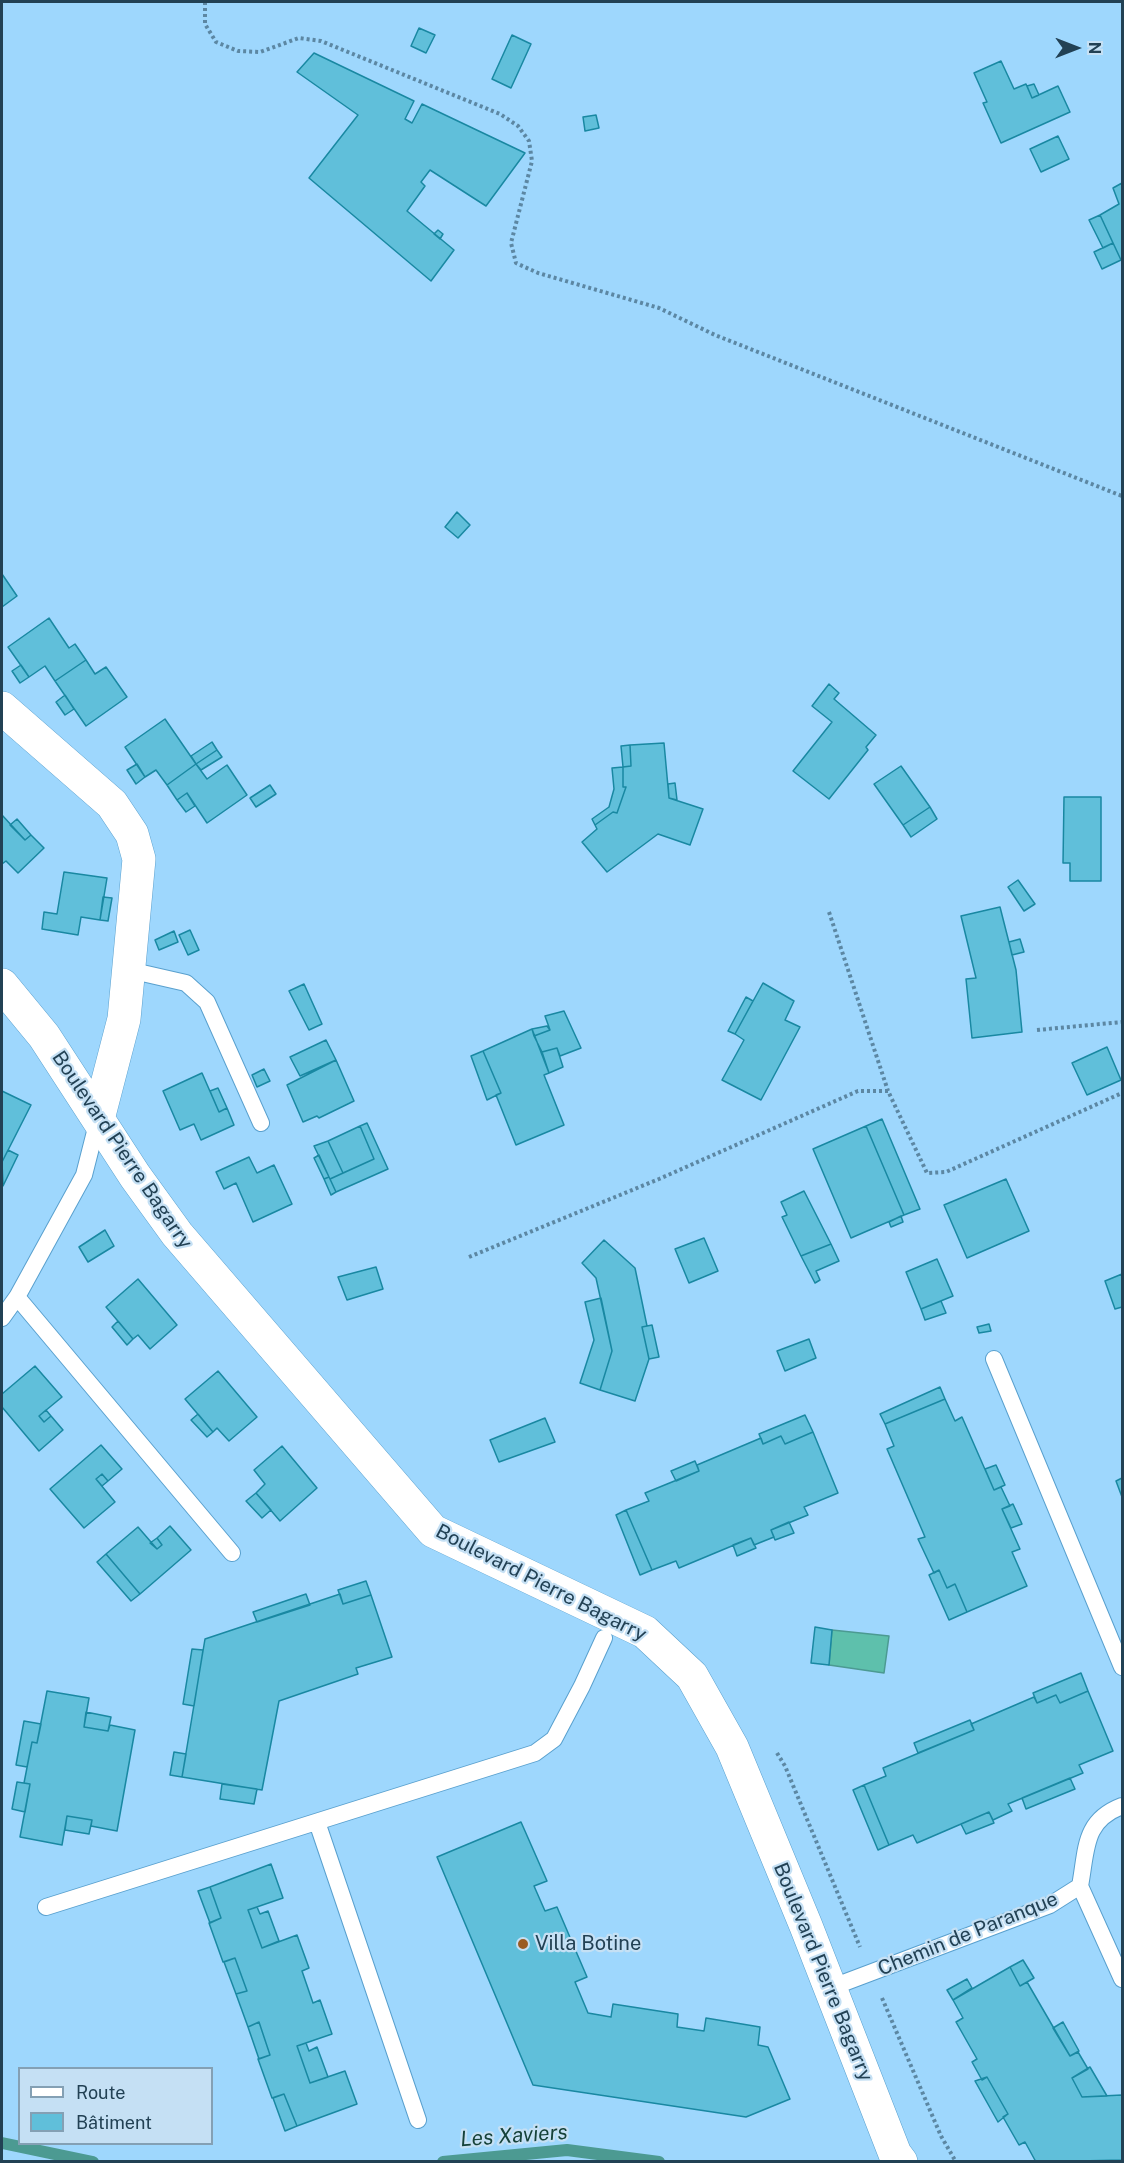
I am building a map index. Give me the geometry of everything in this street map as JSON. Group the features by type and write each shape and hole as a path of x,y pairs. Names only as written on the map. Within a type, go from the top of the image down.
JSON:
{"street":[{"path":"2,708 112,804 132,834 140,859 124,1019 98,1119"},
{"name":"Boulevard Pierre Bagarry","path":"2,985 44,1036 177,1234 433,1531 509,1570 645,1632 692,1676 732,1748 895,2154 901,2162"}],"lane":[{"path":"129,970 186,984 207,1002 261,1123"},
{"path":"2,1318 17,1297 84,1175 98,1119"},
{"path":"17,1297 232,1553"},
{"path":"994,1359 1122,1666"},
{"path":"46,1907 535,1754 554,1739 604,1638"},
{"name":"Chemin de Paranque","path":"830,1988 1050,1905 1080,1886 1089,1830 1109,1811 1122,1806"},
{"path":"317,1822 418,2120"},
{"path":"1080,1886 1122,1979"}],"path":[{"path":"205,2 205,24 216,42 238,51 260,52 299,38 321,41 500,114 518,126 529,141 532,161 511,243 516,262 538,273 659,308 714,335 1122,496"},
{"path":"829,912 888,1091 927,1173 946,1172 1122,1093"},
{"path":"1038,1030 1122,1022"},
{"path":"469,1257 659,1179 858,1091 888,1091"}],"shaded area":[{"path":"832,1630 889,1636 884,1673 829,1665"}],"building":[{"path":"419,28 435,35 426,53 411,46"},
{"path":"512,35 531,44 511,88 492,79"},
{"path":"314,53 414,101 405,119 412,123 422,104 525,153 486,206 430,170 421,182 425,186 407,211 454,250 431,281 309,178 358,115 297,72"},
{"path":"1001,61 1014,89 1026,84 1032,98 1058,86 1070,112 1001,143 983,103 987,102 974,73"},
{"path":"1034,84 1039,95 1032,98 1027,86"},
{"path":"596,115 599,128 585,131 583,117"},
{"path":"1058,136 1069,159 1041,172 1030,149"},
{"path":"1122,183 1121,260 1100,215 1119,204 1113,188"},
{"path":"1100,215 1113,243 1103,248 1089,220"},
{"path":"438,230 443,234 440,239 434,234"},
{"path":"1113,243 1121,260 1102,269 1094,252"},
{"path":"457,512 470,525 458,538 445,527"},
{"path":"2,574 17,596 2,607"},
{"path":"49,618 69,648 75,644 86,660 55,681 45,666 29,677 8,647"},
{"path":"86,660 95,674 106,667 127,697 86,726 55,681"},
{"path":"21,665 29,677 20,683 12,671"},
{"path":"829,684 839,693 834,699 876,735 866,747 868,750 829,799 793,771 832,722 812,706"},
{"path":"65,695 74,709 65,715 56,702"},
{"path":"165,719 196,764 167,785 156,770 145,777 125,747"},
{"path":"212,742 217,750 196,764 191,756"},
{"path":"664,743 669,798 703,809 690,845 658,834 607,872 582,842 597,829 595,825 613,812 617,813 626,787 623,787 623,767 631,766 630,745"},
{"path":"630,745 631,766 623,767 621,746"},
{"path":"217,750 222,757 201,770 196,764"},
{"path":"137,764 145,777 136,784 127,770"},
{"path":"196,764 207,779 227,765 247,795 207,823 187,793 177,800 167,785"},
{"path":"901,766 930,807 903,825 874,784"},
{"path":"623,767 623,787 626,787 617,813 613,812 595,825 592,819 609,807 614,789 612,768"},
{"path":"675,783 677,800 669,798 668,784"},
{"path":"270,785 276,794 256,807 250,798"},
{"path":"187,793 195,806 186,812 177,800"},
{"path":"1064,797 1101,797 1101,881 1070,881 1070,863 1063,863"},
{"path":"930,807 937,819 911,837 903,825"},
{"path":"2,815 25,840 31,835 44,848 18,873 6,861 2,864"},
{"path":"17,819 31,835 25,840 10,825"},
{"path":"64,872 107,878 100,920 81,917 78,935 42,929 44,912 57,914"},
{"path":"1018,880 1035,904 1024,911 1008,887"},
{"path":"103,897 112,898 108,921 100,920"},
{"path":"1000,907 1016,970 1022,1032 972,1038 966,979 976,978 961,916"},
{"path":"190,930 199,950 188,955 179,935"},
{"path":"174,931 178,942 159,950 155,940"},
{"path":"1020,939 1024,952 1012,955 1009,942"},
{"path":"763,983 794,1001 785,1020 800,1027 761,1100 722,1080 744,1040 735,1034"},
{"path":"304,984 322,1024 309,1030 289,991"},
{"path":"746,997 753,1001 735,1034 728,1031"},
{"path":"564,1011 581,1048 560,1056 557,1048 542,1052 534,1036 550,1030 545,1016"},
{"path":"547,1026 550,1030 534,1036 532,1029"},
{"path":"532,1029 549,1073 544,1075 564,1125 516,1145 496,1095 501,1093 483,1051"},
{"path":"326,1040 336,1060 300,1076 290,1057"},
{"path":"1107,1047 1121,1080 1087,1095 1072,1063"},
{"path":"557,1048 563,1067 549,1073 542,1052"},
{"path":"483,1051 501,1093 487,1100 471,1056"},
{"path":"336,1060 354,1101 319,1118 317,1116 303,1122 287,1085"},
{"path":"264,1069 270,1081 257,1087 252,1075"},
{"path":"202,1073 219,1112 227,1108 234,1125 201,1140 194,1124 180,1130 163,1091"},
{"path":"218,1088 227,1108 219,1112 210,1091"},
{"path":"2,1091 31,1105 2,1162"},
{"path":"882,1119 920,1209 904,1215 866,1126"},
{"path":"367,1123 388,1169 336,1192 330,1179 374,1159 360,1126"},
{"path":"360,1126 374,1159 343,1173 328,1141"},
{"path":"866,1126 904,1215 851,1238 813,1149"},
{"path":"328,1141 343,1173 330,1179 314,1146"},
{"path":"8,1150 18,1155 3,1186 2,1162"},
{"path":"319,1155 329,1177 324,1179 314,1158"},
{"path":"249,1157 257,1173 274,1165 292,1204 253,1222 236,1183 224,1189 216,1172"},
{"path":"329,1177 336,1192 331,1195 324,1179"},
{"path":"1006,1179 1029,1231 967,1258 944,1205"},
{"path":"804,1191 831,1244 801,1256 782,1217 787,1215 781,1202"},
{"path":"901,1216 903,1222 891,1227 889,1222"},
{"path":"105,1230 114,1246 88,1262 79,1247"},
{"path":"704,1238 718,1271 689,1283 675,1249"},
{"path":"604,1240 635,1268 647,1326 642,1327 649,1359 635,1401 600,1390 612,1351 596,1278 582,1263"},
{"path":"831,1244 839,1261 816,1271 820,1280 815,1283 801,1256"},
{"path":"937,1259 953,1296 921,1309 906,1272"},
{"path":"376,1267 383,1289 347,1300 338,1277"},
{"path":"1122,1274 1122,1307 1115,1309 1105,1281"},
{"path":"138,1279 177,1325 150,1349 138,1335 133,1339 106,1307"},
{"path":"601,1298 612,1351 600,1390 580,1383 594,1340 585,1302"},
{"path":"941,1301 946,1313 925,1320 921,1309"},
{"path":"118,1321 133,1339 127,1345 112,1327"},
{"path":"989,1324 991,1331 979,1333 977,1327"},
{"path":"652,1325 659,1357 649,1359 642,1327"},
{"path":"809,1339 816,1358 785,1371 777,1351"},
{"path":"35,1366 62,1397 39,1416 44,1422 51,1416 63,1430 39,1451 2,1407 2,1394"},
{"path":"218,1371 257,1417 229,1441 217,1428 213,1432 185,1399"},
{"path":"940,1387 945,1399 885,1424 880,1414"},
{"path":"945,1399 955,1421 962,1417 994,1490 1001,1487 1010,1506 1002,1509 1020,1549 1012,1552 1027,1586 967,1612 955,1584 947,1588 939,1570 934,1573 918,1539 925,1537 887,1449 894,1446 885,1424"},
{"path":"46,1410 51,1416 44,1422 39,1416"},
{"path":"198,1414 213,1432 207,1437 191,1420"},
{"path":"805,1415 813,1432 785,1444 781,1436 763,1444 759,1434"},
{"path":"545,1418 555,1442 499,1462 490,1440"},
{"path":"813,1432 838,1493 804,1507 808,1515 771,1530 774,1537 754,1545 751,1538 679,1568 676,1561 652,1570 626,1510 649,1501 645,1493 699,1471 697,1465 761,1438 763,1444 781,1436 785,1444"},
{"path":"101,1445 122,1469 108,1481 102,1474 96,1479 115,1502 84,1528 50,1489"},
{"path":"282,1446 317,1488 280,1521 256,1493 265,1484 254,1470"},
{"path":"695,1461 699,1471 676,1481 671,1471"},
{"path":"996,1465 1005,1485 994,1490 985,1469"},
{"path":"102,1474 108,1481 102,1486 96,1479"},
{"path":"1122,1478 1122,1497 1116,1481"},
{"path":"256,1493 271,1510 262,1518 246,1501"},
{"path":"1013,1504 1022,1524 1011,1528 1002,1509"},
{"path":"626,1510 652,1570 640,1575 616,1515"},
{"path":"789,1522 794,1533 775,1540 771,1530"},
{"path":"170,1526 191,1550 140,1594 106,1554 138,1527 157,1549 162,1545 157,1538"},
{"path":"157,1538 162,1545 157,1549 150,1543"},
{"path":"751,1538 756,1548 737,1556 733,1545"},
{"path":"106,1554 140,1594 131,1601 97,1562"},
{"path":"939,1570 947,1588 955,1584 967,1612 949,1620 929,1575"},
{"path":"366,1581 371,1595 343,1604 338,1590"},
{"path":"306,1594 310,1605 257,1622 253,1612"},
{"path":"340,1594 343,1604 371,1595 392,1657 356,1668 358,1674 279,1701 262,1790 182,1777 205,1639"},
{"path":"815,1627 832,1630 829,1665 811,1663"},
{"path":"192,1649 203,1650 194,1706 183,1704"},
{"path":"1081,1673 1088,1691 1060,1703 1056,1695 1037,1703 1033,1693"},
{"path":"47,1691 89,1698 84,1727 108,1731 110,1725 135,1730 117,1831 91,1826 92,1820 67,1816 62,1845 20,1837 30,1784 24,1783 32,1742 37,1743"},
{"path":"1088,1691 1113,1751 1079,1765 1083,1773 1008,1804 1012,1811 993,1820 989,1812 917,1843 913,1835 889,1845 864,1785 886,1776 883,1768 974,1730 971,1724 1034,1697 1037,1703 1056,1695 1060,1703"},
{"path":"86,1712 111,1717 108,1731 84,1727"},
{"path":"970,1720 974,1730 918,1753 914,1743"},
{"path":"24,1721 41,1724 37,1743 32,1742 27,1767 16,1765"},
{"path":"174,1752 186,1754 182,1777 170,1775"},
{"path":"1070,1778 1075,1789 1026,1809 1022,1798"},
{"path":"17,1782 30,1784 25,1812 12,1809"},
{"path":"222,1784 257,1789 254,1804 220,1799"},
{"path":"864,1785 889,1845 878,1850 853,1790"},
{"path":"989,1812 994,1823 966,1834 961,1824"},
{"path":"67,1816 92,1820 89,1834 65,1830"},
{"name":"Villa Botine","path":"521,1822 547,1881 534,1886 545,1911 557,1907 587,1977 575,1982 588,2013 611,2017 613,2004 678,2014 677,2027 704,2031 706,2018 760,2027 758,2045 768,2047 790,2099 746,2117 533,2085 437,1857"},
{"path":"271,1864 283,1898 248,1910 262,1948 297,1935 309,1968 302,1971 313,2003 320,2000 332,2034 297,2046 310,2083 345,2071 357,2104 297,2126 284,2094 272,2098 258,2059 270,2055 259,2022 248,2027 236,1994 247,1991 235,1958 223,1962 209,1923 221,1918 210,1887"},
{"path":"210,1887 221,1918 210,1923 198,1891"},
{"path":"257,1907 260,1914 268,1911 279,1941 262,1948 248,1910"},
{"path":"235,1958 247,1991 236,1994 224,1962"},
{"path":"1023,1960 1034,1978 1020,1986 1010,1967"},
{"path":"1010,1967 1020,1986 1027,1982 1070,2056 1078,2052 1088,2069 1072,2078 1082,2097 1122,2095 1122,2160 1036,2162 1025,2142 1019,2145 1003,2117 1008,2114 987,2077 982,2080 972,2062 977,2059 956,2022 963,2018 953,2000"},
{"path":"967,1979 972,1988 953,2000 947,1990"},
{"path":"259,2022 270,2055 259,2059 248,2027"},
{"path":"1063,2022 1079,2051 1070,2056 1053,2028"},
{"path":"306,2043 309,2051 317,2047 328,2077 310,2083 297,2046"},
{"path":"1090,2067 1107,2096 1082,2097 1072,2078"},
{"path":"987,2077 1008,2114 998,2122 975,2081"},
{"path":"284,2094 297,2126 285,2131 273,2098"}],"waterway":[{"path":"2,2143 93,2162"},
{"name":"Les Xaviers","path":"443,2162 567,2150 659,2162"}],"place":[{"name":"Villa Botine","path":"523,1944"}]}
